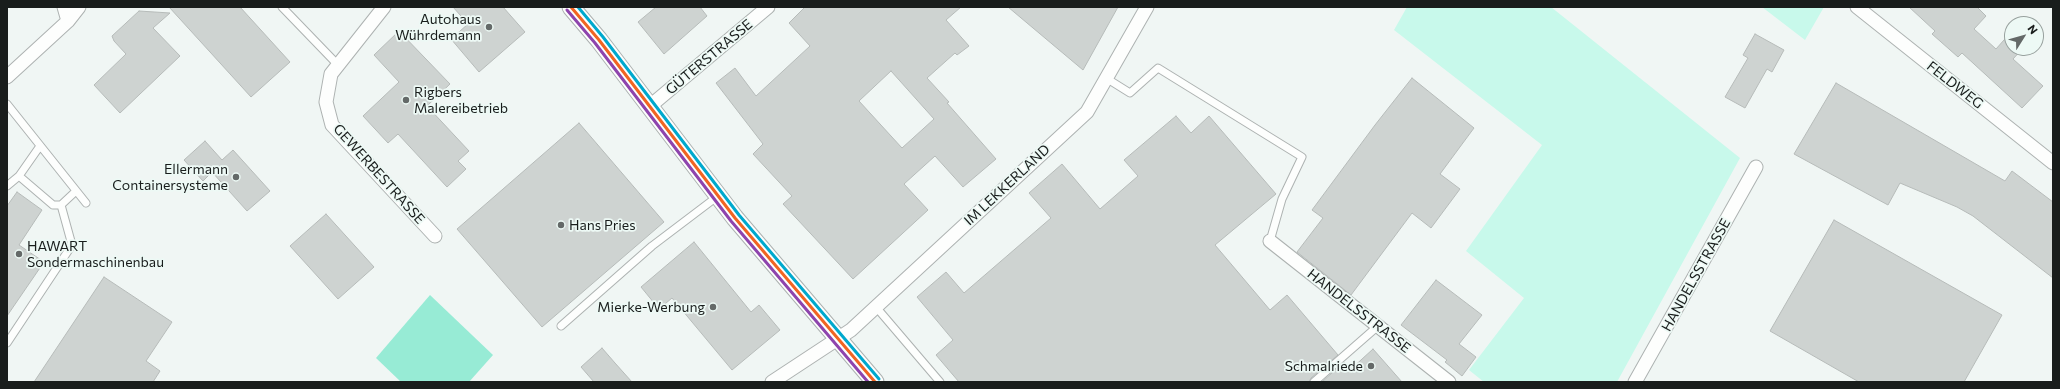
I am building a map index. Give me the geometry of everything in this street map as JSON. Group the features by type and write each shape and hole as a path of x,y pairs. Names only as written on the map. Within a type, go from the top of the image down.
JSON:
{"street":[{"path":"64,7 68,21"},
{"path":"7,77 68,21 79,7"},
{"name":"GEWERBESTRASSE","path":"384,7 331,74 326,102 332,125 435,236"},
{"path":"571,7 599,40 649,107 719,196 838,340 875,382"},
{"name":"GÜTERSTRASSE","path":"649,107 768,7"},
{"name":"IM LEKKERLAND","path":"772,382 838,340 876,307 1087,112 1147,7"},
{"name":"FELDWEG","path":"1857,7 2053,163"},
{"name":"HANDELSSTRASSE","path":"1635,382 1756,167"},
{"name":"HANDELSSTRASSE","path":"1270,240 1449,382"}],"lane":[{"path":"282,7 338,65"},
{"path":"1106,78 1130,93 1158,68 1302,157 1282,200 1270,240"},
{"path":"7,104 86,203"},
{"path":"7,186 19,176 40,146"},
{"path":"19,176 53,205 61,206"},
{"path":"61,206 76,191"},
{"path":"561,326 652,246 719,196"},
{"path":"7,343 72,245 61,206"},
{"path":"876,307 940,382"},
{"path":"1314,382 1378,326"}],"shaded area":[{"path":"1407,7 1551,7 1740,158 1617,382 1484,382 1469,370 1524,298 1466,251 1542,145 1394,30"},
{"path":"1762,7 1824,7 1805,40"},
{"path":"430,295 493,355 469,382 401,382 376,358"}],"building":[{"path":"169,7 240,7 290,62 251,97"},
{"path":"453,7 503,7 525,32 479,72 451,39 468,24"},
{"path":"656,7 700,7 707,16 664,54 638,22"},
{"path":"805,7 961,7 946,20 969,46 957,55 955,53 927,78 996,159 963,187 935,156 904,184 928,210 853,279 783,204 792,196 753,154 763,144 716,83 735,68 756,96 810,46 789,23","holes":["891,71 934,119 902,148 859,101"]},
{"path":"1008,7 1118,7 1083,70"},
{"path":"1909,7 1977,7 1986,16 1974,29 1996,49 2004,40 2004,56 2016,56 2013,59 2043,86 2022,108 1962,53 1958,57 1932,34 1935,31"},
{"path":"139,11 170,13 153,28 180,56 120,113 94,85 126,54 114,41 112,36"},
{"name":"Rigbers Malereibetrieb","path":"399,31 450,84 427,106 469,151 458,161 466,169 447,187 398,134 388,143 363,116 399,82 374,55"},
{"path":"1755,34 1784,50 1772,72 1767,69 1745,108 1725,97 1748,58 1743,55"},
{"path":"1412,78 1474,128 1440,174 1460,189 1431,228 1412,213 1351,295 1297,252 1323,218 1312,210"},
{"path":"1836,83 2005,181 2012,171 2053,202 2053,278 1973,216 1957,207 1900,183 1888,205 1794,154"},
{"path":"1176,116 1191,133 1209,116 1276,194 1215,245 1270,310 1287,295 1338,355 1311,378 1309,382 959,382 936,355 953,340 917,297 946,272 964,293 1051,218 1029,193 1062,164 1100,209 1138,176 1124,160"},
{"name":"Hans Pries","path":"579,123 664,222 542,327 457,229"},
{"name":"Ellermann Containersysteme","path":"205,141 222,160 233,150 270,191 247,211 212,172 203,181 184,160"},
{"name":"HAWART Sondermaschinenbau","path":"17,192 42,210 19,245 44,262 7,316 7,206"},
{"path":"326,214 374,267 338,299 290,246"},
{"path":"1834,220 2002,315 1964,382 1859,382 1770,331"},
{"name":"Mierke-Werbung","path":"694,242 751,312 759,305 780,330 732,370 672,298 659,309 641,287"},
{"path":"104,277 172,322 146,361 160,371 153,382 34,382"},
{"path":"1436,280 1482,315 1459,344 1476,357 1462,376 1445,362 1447,360 1401,325"},
{"path":"602,348 632,382 594,382 581,367"},
{"name":"Schmalriede","path":"1373,349 1402,382 1322,382 1344,362 1350,370"}],"transit line":[{"path":"571,7 599,40 735,218 875,382"},
{"path":"578,7 603,37 739,215 879,379"},
{"path":"567,10 595,43 731,221 868,382"}],"place":[{"name":"Autohaus Wührdemann","path":"489,27"},
{"name":"Rigbers Malereibetrieb","path":"406,100"},
{"name":"Ellermann Containersysteme","path":"236,177"},
{"name":"Hans Pries","path":"561,225"},
{"name":"HAWART Sondermaschinenbau","path":"19,254"},
{"name":"Mierke-Werbung","path":"713,307"},
{"name":"Schmalriede","path":"1371,366"}]}
